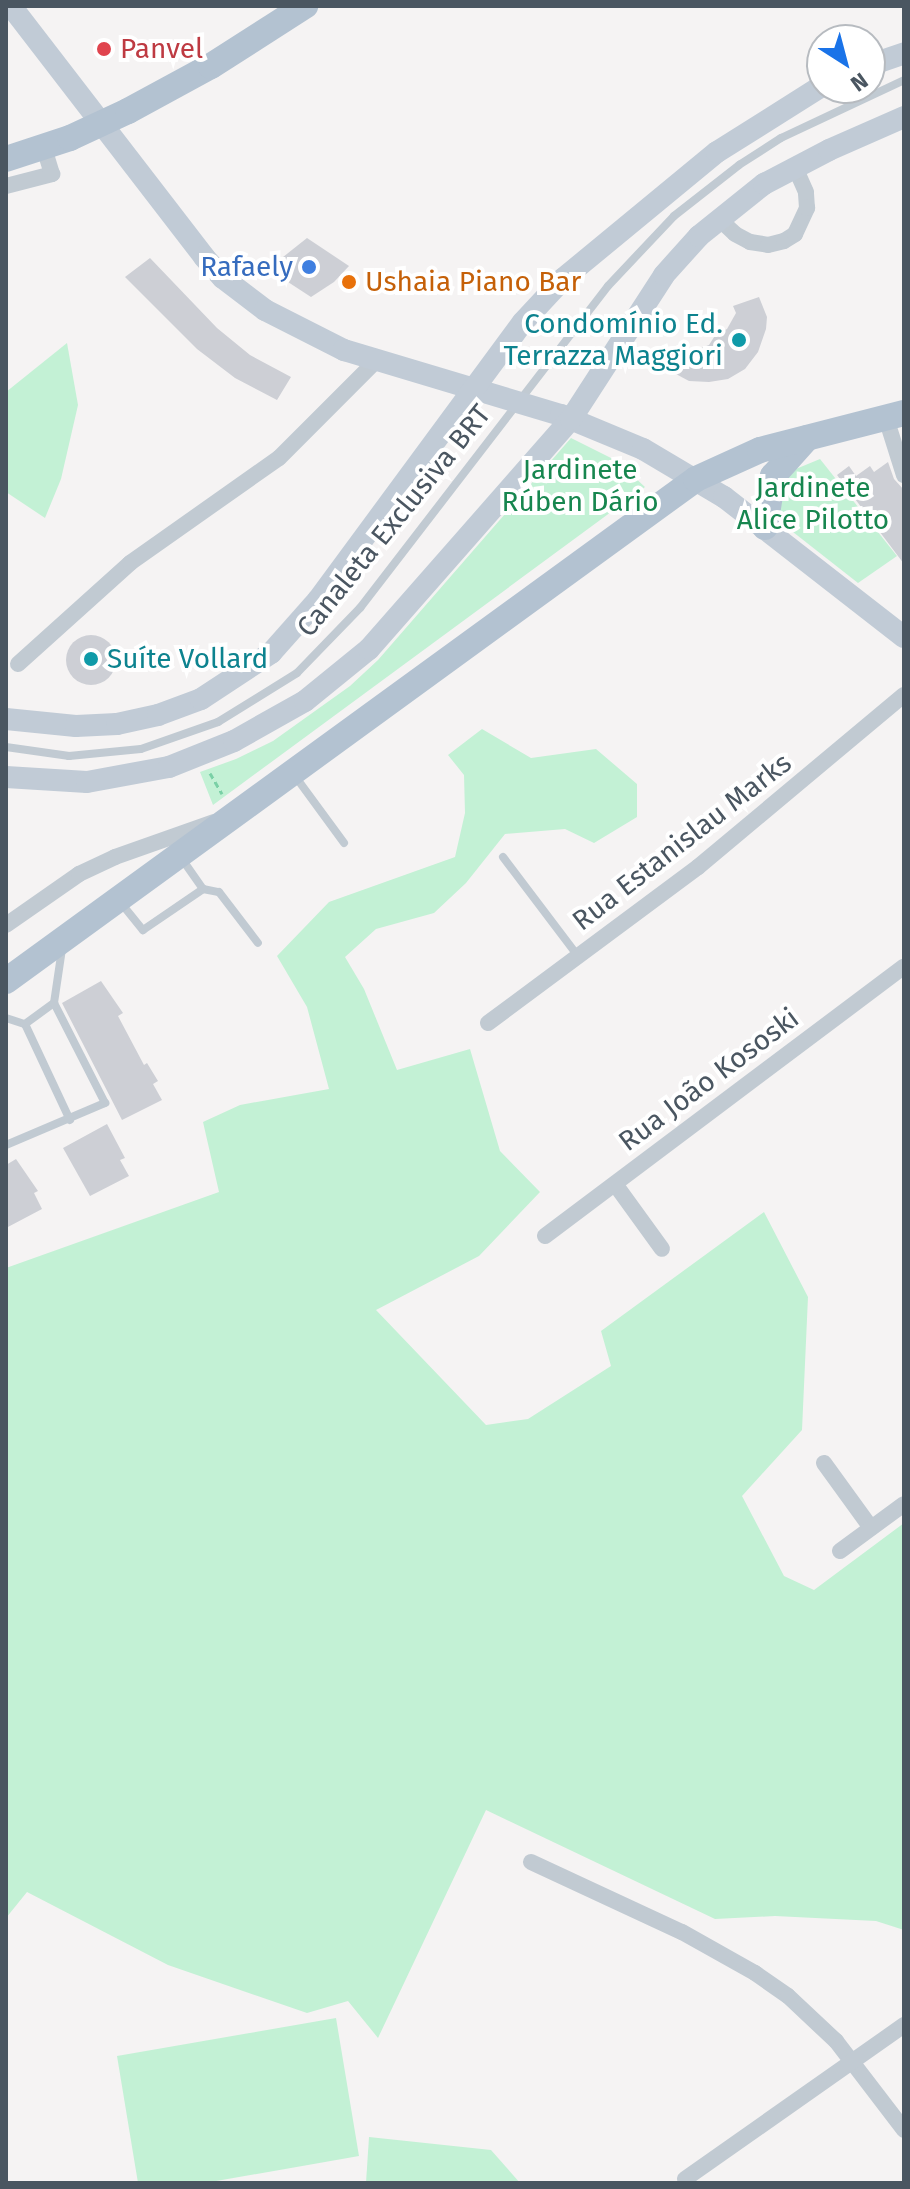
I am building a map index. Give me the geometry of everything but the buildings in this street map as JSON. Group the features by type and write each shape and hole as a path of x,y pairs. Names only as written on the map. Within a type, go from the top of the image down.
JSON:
{"main road":[{"path":"6,159 44,148 102,124 211,66 305,6"},
{"path":"6,981 696,479 760,450 895,416"},
{"path":"765,527 773,476 807,438"}],"street":[{"path":"11,6 186,235 223,278 293,327 377,360 566,417 643,449 696,479 765,527 844,594 904,637"},
{"path":"6,719 76,726 117,724 172,710 235,679 271,653 318,600 523,322 586,257 717,152 806,96"},
{"path":"6,777 87,782 133,776 201,756 305,701 369,649 566,417 664,275 718,218 795,167 904,117"},
{"path":"6,186 52,174 44,148"},
{"path":"718,218 735,234 750,242 768,245 795,234 807,208 806,192 795,167"},
{"path":"18,664 130,563 279,458 377,360"},
{"path":"895,416 904,475"},
{"name":"Rua Estanislau Marks","path":"488,1023 698,867 904,695"},
{"path":"6,925 69,880 115,857 233,815"},
{"name":"Rua João Kososki","path":"545,1236 904,966"},
{"path":"615,1184 662,1249"},
{"path":"824,1463 871,1528"},
{"path":"840,1551 904,1504"},
{"path":"531,1862 656,1919 755,1973 816,2020 854,2061 904,2130"},
{"path":"685,2179 904,2025"}],"lane":[{"name":"Canaleta Exclusiva BRT","path":"6,747 69,756 141,749 218,722 297,673 360,608 608,286 674,216 739,165 781,138 904,80"},
{"path":"292,773 344,843"},
{"path":"179,855 203,889 219,892 258,943"},
{"path":"503,857 579,956"},
{"path":"118,899 143,930 203,889"},
{"path":"6,1145 105,1103 54,1003 56,975 65,938"},
{"path":"25,1024 54,1003"},
{"path":"6,1018 25,1024 70,1120"}],"path":[{"path":"201,756 233,815"}],"green space":[{"path":"67,343 78,405 61,479 45,518 6,492 6,392"},
{"name":"Jardinete Rúben Dário","path":"571,438 617,461 645,487 213,805 200,772 273,741 350,686 378,660"},
{"name":"Jardinete Alice Pilotto","path":"820,459 897,556 858,583 793,532 782,520 778,507 791,471"},
{"path":"482,729 531,758 596,749 637,784 637,817 594,843 565,829 505,834 466,883 434,913 376,929 345,957 364,989 397,1070 470,1049 500,1151 540,1192 479,1256 376,1310 486,1425 528,1419 611,1366 601,1331 764,1212 808,1297 802,1430 742,1496 784,1576 814,1590 904,1523 904,1930 876,1921 775,1916 715,1919 486,1810 378,2038 348,2001 307,2013 168,1965 27,1892 6,1918 6,1268 219,1192 203,1122 240,1105 329,1089 307,1007 277,956 329,902 455,857 465,813 464,775 448,755"},
{"path":"336,2018 359,2156 205,2183 138,2183 117,2056"},
{"path":"369,2137 491,2150 520,2183 366,2183"}],"place":[{"name":"Panvel","path":"104,49"},
{"name":"Rafaely","path":"309,267"},
{"name":"Ushaia Piano Bar","path":"349,282"},
{"name":"Condomínio Ed. Terrazza Maggiori","path":"739,340"},
{"name":"Suíte Vollard","path":"91,659"}]}
